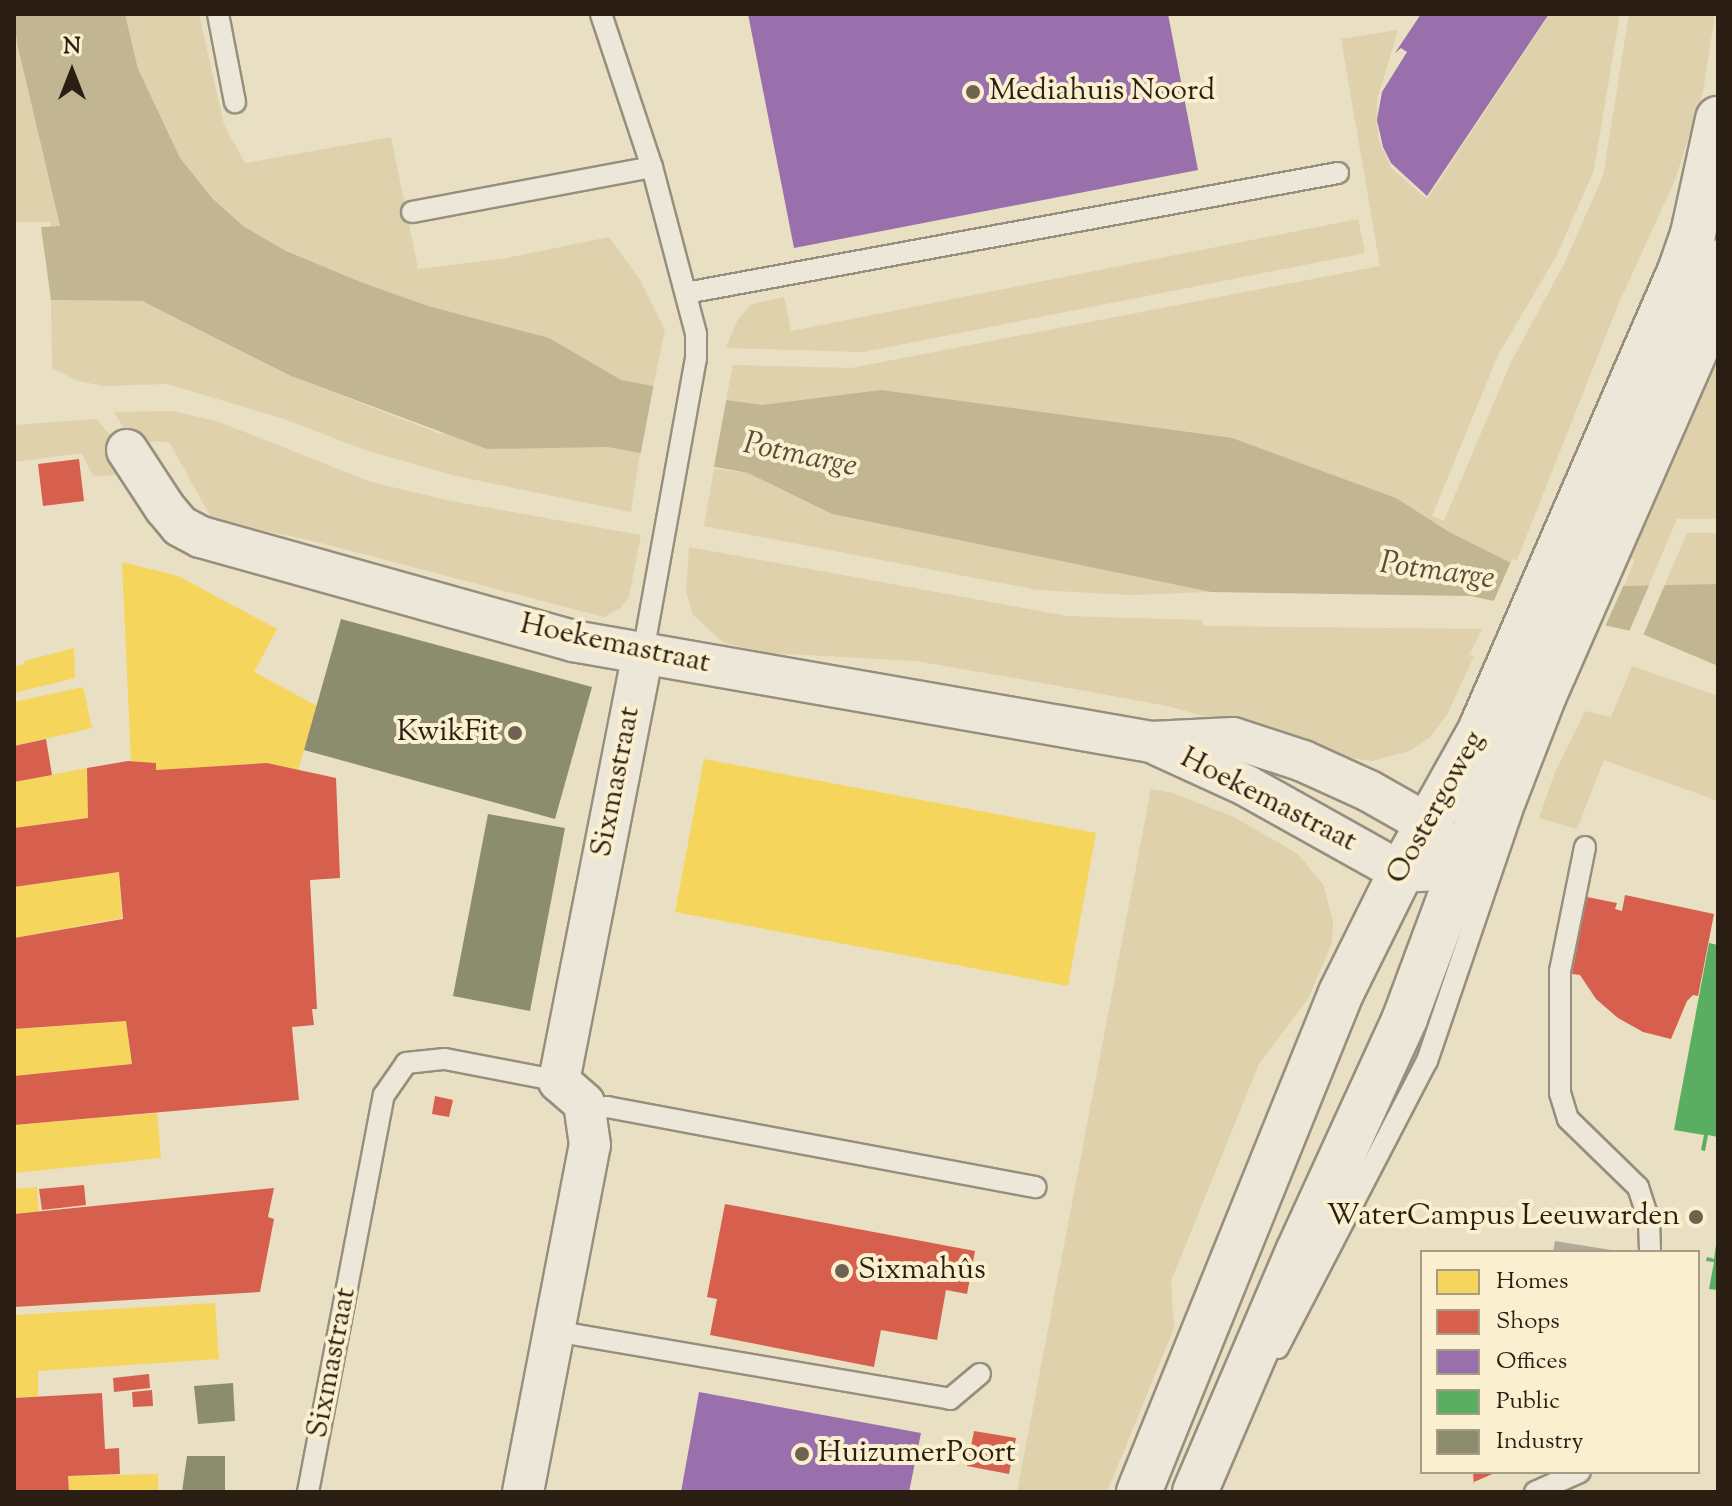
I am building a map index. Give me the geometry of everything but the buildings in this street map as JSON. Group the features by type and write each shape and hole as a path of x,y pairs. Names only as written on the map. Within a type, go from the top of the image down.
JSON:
{"main road":[{"name":"Oostergoweg","path":"1581,572 1693,234 1718,119"},
{"name":"Oostergoweg","path":"1195,1492 1405,1018 1501,760 1549,643 1718,262"},
{"name":"Oostergoweg","path":"1139,1492 1341,993 1401,872 1480,731 1549,643"}],"street":[{"name":"Hoekemastraat","path":"127,450 180,526 201,537 573,641 1151,742 1233,738 1303,761 1369,791 1429,825 1462,868"},
{"name":"Sixmastraat","path":"559,1081 643,654"},
{"name":"Hoekemastraat","path":"1151,742 1247,786 1401,872"},
{"path":"1401,872 1462,868"},
{"path":"523,1492 590,1145 587,1112 577,1094 559,1081"}],"lane":[{"path":"218,14 235,102"},
{"name":"Sixmastraat","path":"601,14 652,167 696,334 691,388 643,654"},
{"path":"412,212 652,167"},
{"path":"686,293 1338,173"},
{"name":"Oostergoweg","path":"1236,1396 1280,1346 1427,1061 1515,803 1549,643 1581,572 1718,328"},
{"path":"1585,847 1560,971 1560,1093 1568,1119 1638,1187 1649,1221 1650,1250"},
{"name":"Sixmastraat","path":"308,1492 384,1095 406,1063 445,1059 559,1081"},
{"path":"587,1112 607,1107 1036,1187"},
{"path":"554,1331 950,1399 980,1374"},
{"path":"1535,1492 1576,1474"}],"shaded area":[{"path":"125,14 199,14 224,125 245,163 391,137 418,269 507,258 609,237 640,280 665,330 653,387 620,380 295,276 212,198 180,159 138,69"},
{"path":"1550,14 1620,14 1594,170 1557,255 1498,355 1432,516 1444,521 1510,364 1565,262 1603,176 1629,14 1715,14 1703,92 1675,180 1618,305 1515,565 726,400 733,365 851,368 1380,266 1341,39 1398,30 1377,100 1378,139 1392,169 1427,199"},
{"path":"14,27 60,226 51,226 50,222 14,222"},
{"path":"1358,219 1365,253 863,352 726,348 737,321 752,304 784,297 791,331"},
{"path":"51,300 142,301 291,376 438,433 607,447 640,453 631,512 456,476 368,451 284,419 167,384 104,386 78,381 52,368"},
{"path":"1718,358 1718,519 1677,519 1648,587 1624,586 1635,560 1631,558"},
{"path":"173,411 219,422 371,482 451,501 641,535 629,596 620,608 604,617 321,543 212,519 169,442 131,441 114,412"},
{"path":"96,419 112,437 119,475 93,476 82,453 14,462 14,425"},
{"path":"714,469 749,473 832,514 1211,592 1130,595 1038,590 704,526"},
{"path":"1687,533 1718,533 1718,584 1664,586"},
{"path":"689,547 1067,616 1202,620 1203,626 1482,629 1469,655 1474,656 1447,715 1430,737 1409,751 1372,761 1346,757 1168,706 1020,679 916,661 769,653 724,643 693,615 686,591"},
{"path":"1632,666 1718,696 1718,801 1604,760 1577,829 1539,818 1555,772 1585,711 1611,717"},
{"path":"1151,789 1173,793 1234,817 1298,854 1324,886 1333,922 1332,943 1308,999 1259,1064 1171,1281 1174,1328 1107,1492 1017,1492"}],"water":[{"name":"Potmarge","path":"14,14 125,14 138,69 180,158 212,198 243,226 286,251 363,283 428,306 549,338 621,380 726,400 762,405 881,390 1232,438 1396,498 1449,532 1515,565 1624,586 1718,584 1718,666 1640,633 1471,596 1211,592 832,514 748,473 607,447 487,449 291,376 142,301 51,300 41,227 60,226 17,43"}],"pier":[{"path":"654,383 727,396 713,472 640,457"},
{"path":"1512,559 1625,582 1604,629 1492,605"},
{"path":"1666,582 1642,638 1628,634 1650,583"}],"place":[{"name":"Mediahuis Noord","path":"973,92"},
{"name":"KwikFit","path":"515,733"},
{"name":"WaterCampus Leeuwarden","path":"1696,1217"},
{"name":"Sixmahûs","path":"842,1271"},
{"name":"HuizumerPoort","path":"802,1454"}]}
